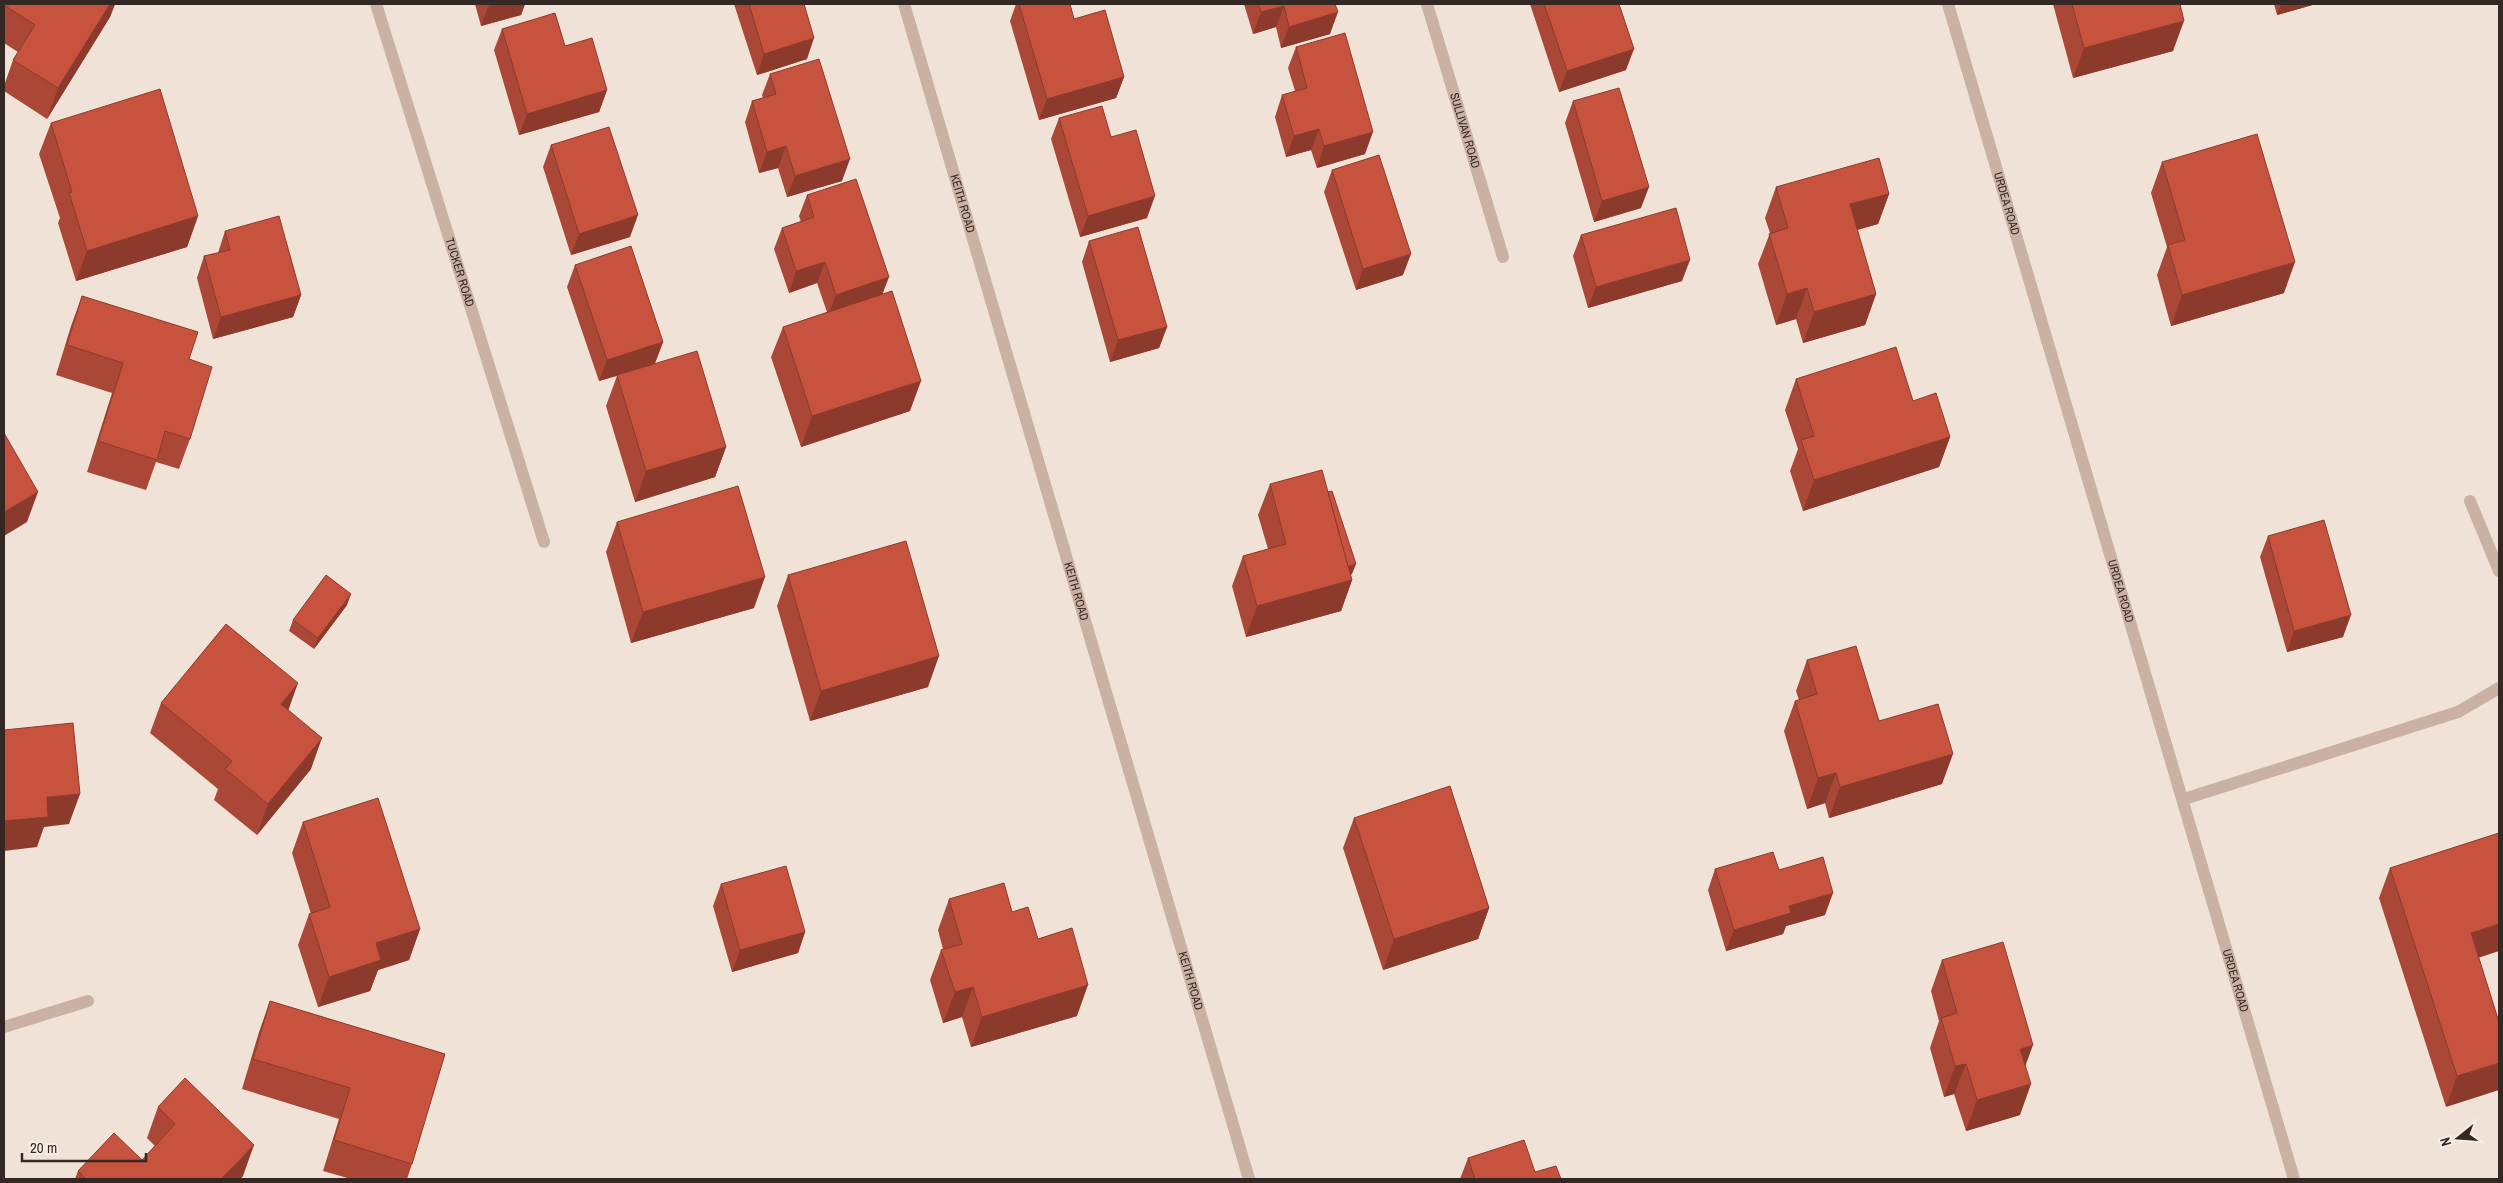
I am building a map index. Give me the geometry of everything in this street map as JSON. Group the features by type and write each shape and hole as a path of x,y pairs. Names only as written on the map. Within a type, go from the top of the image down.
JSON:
{"street":[{"name":"TUCKER ROAD","path":"376,4 544,542"},
{"name":"KEITH ROAD","path":"904,4 1249,1179"},
{"name":"SULLIVAN ROAD","path":"1427,4 1503,257"},
{"name":"URDEA ROAD","path":"1948,4 2184,799 2294,1179"},
{"path":"2470,500 2499,571"},
{"path":"2184,799 2458,712 2499,688"},
{"path":"4,1027 88,1001"}],"building":[{"path":"4,4 110,4 58,88 13,60 35,25"},
{"path":"749,4 804,4 814,38 764,54"},
{"path":"1019,4 1070,4 1074,19 1105,10 1124,77 1047,99"},
{"path":"1258,4 1335,4 1338,12 1289,27 1284,6 1261,12"},
{"path":"1544,4 1619,4 1634,49 1567,71"},
{"path":"2072,4 2180,4 2184,21 2084,48"},
{"path":"555,13 565,46 592,38 607,90 527,114 502,29"},
{"path":"1345,33 1373,132 1324,146 1319,129 1294,136 1282,95 1307,88 1296,47"},
{"path":"819,59 850,159 795,176 786,146 767,152 752,101 776,94 770,74"},
{"path":"1619,88 1649,187 1602,201 1573,101"},
{"path":"160,89 198,216 87,251 69,193 72,192 51,123"},
{"path":"1102,106 1111,137 1136,130 1155,196 1088,216 1059,118"},
{"path":"609,127 638,215 579,234 551,145"},
{"path":"2257,134 2295,262 2182,295 2168,245 2185,240 2162,162"},
{"path":"1379,155 1411,254 1363,269 1332,170"},
{"path":"1879,158 1889,194 1850,204 1876,294 1814,312 1807,288 1787,294 1769,234 1788,228 1776,187"},
{"path":"856,179 889,277 836,295 825,262 796,271 782,228 814,217 807,195"},
{"path":"1676,208 1690,260 1596,287 1581,235"},
{"path":"279,216 301,295 221,317 204,256 230,250 225,231"},
{"path":"1138,227 1167,327 1118,340 1089,241"},
{"path":"631,246 663,342 607,360 575,265"},
{"path":"892,291 921,381 812,416 783,327"},
{"path":"82,296 198,332 189,359 212,367 190,439 165,431 157,460 98,441 123,363 67,345"},
{"path":"1896,347 1913,401 1936,393 1950,437 1814,480 1801,440 1814,436 1796,379"},
{"path":"697,351 726,447 646,471 617,375"},
{"path":"4,433 38,492 4,512"},
{"path":"1322,470 1352,580 1257,606 1243,556 1286,544 1270,484"},
{"path":"738,486 765,577 643,612 617,522"},
{"path":"1332,491 1356,564 1348,566 1328,492"},
{"path":"2324,520 2351,615 2294,631 2268,536"},
{"path":"906,541 939,656 821,691 788,575"},
{"path":"326,575 351,594 318,638 293,620"},
{"path":"226,624 298,683 281,704 322,738 268,804 225,769 232,761 161,703"},
{"path":"1856,646 1879,721 1938,704 1953,754 1840,787 1836,773 1818,778 1795,701 1817,694 1807,660"},
{"path":"73,723 80,794 47,797 48,817 4,821 4,730"},
{"path":"1450,786 1489,908 1394,939 1354,818"},
{"path":"378,798 420,929 376,943 381,960 329,977 309,914 330,907 303,822"},
{"path":"2499,833 2499,924 2471,933 2499,1022 2499,1063 2457,1076 2390,868"},
{"path":"1773,852 1779,870 1823,857 1833,893 1789,906 1791,913 1734,930 1715,869"},
{"path":"786,866 805,932 740,950 721,884"},
{"path":"1004,883 1012,912 1028,907 1038,939 1072,928 1088,985 982,1017 973,987 955,992 941,950 962,944 949,899"},
{"path":"2003,942 2033,1045 2020,1049 2031,1084 1977,1100 1966,1064 1955,1066 1941,1018 1957,1013 1942,960"},
{"path":"270,1001 445,1054 412,1164 334,1140 350,1088 253,1059"},
{"path":"185,1078 254,1145 221,1179 86,1179 78,1171 114,1133 142,1160 175,1124 158,1107"},
{"path":"1524,1140 1535,1172 1556,1166 1561,1179 1475,1179 1468,1158"}]}
